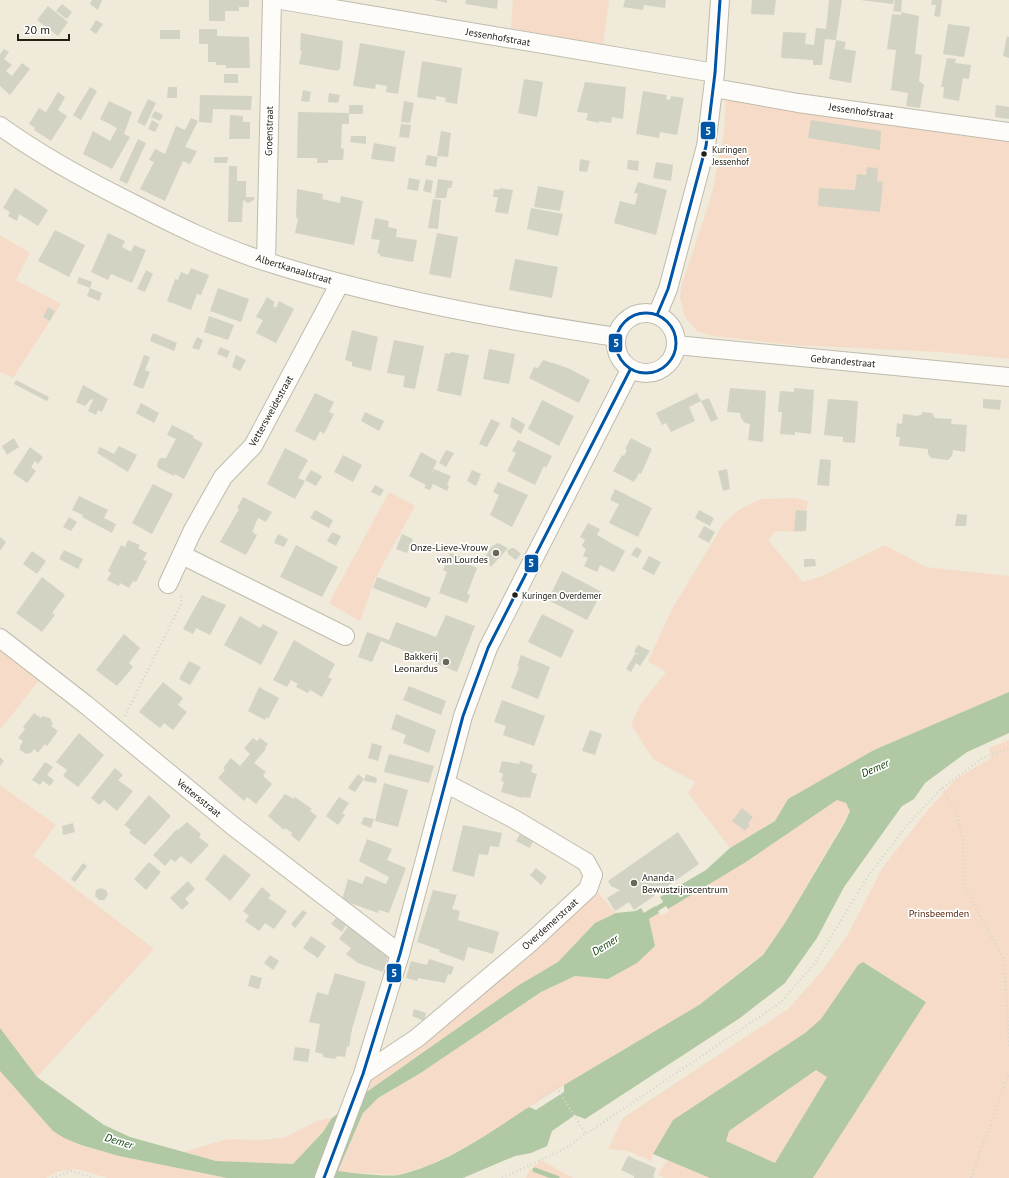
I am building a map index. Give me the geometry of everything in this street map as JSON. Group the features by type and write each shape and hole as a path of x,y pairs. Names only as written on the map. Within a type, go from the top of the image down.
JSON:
{"street":[{"name":"Groenstraat","path":"266,262 272,0"},
{"name":"Jessenhofstraat","path":"282,0 715,80 798,102 1009,132"},
{"path":"657,314 668,289 706,146 715,80 720,0"},
{"name":"Albertkanaalstraat","path":"0,126 21,141 96,185 206,239 266,262 340,283 420,302 616,336"},
{"name":"Vettersweidestraat","path":"168,584 193,530 223,477 253,446 340,283"},
{"path":"646,312 657,314 665,319 671,326 675,335 676,345 673,357 666,367 654,373 642,374 630,370 622,364 617,356 615,346 616,336 620,327 627,319 636,314 646,312"},
{"name":"Gebrandestraat","path":"676,345 1009,377"},
{"path":"324,1178 363,1074 400,954 447,784 463,716 488,648 630,370"},
{"path":"182,555 345,636"},
{"name":"Vettersstraat","path":"0,638 118,731 233,826 400,954"},
{"name":"Overdemerstraat","path":"363,1074 417,1038 532,941 588,889 593,875 586,862 514,819 447,784"}],"path":[{"path":"118,731 181,604 182,598 179,591 168,584"},
{"path":"502,1178 564,1149 585,1133 780,1003 815,963 868,876 907,825 942,788 981,758 1009,748"},
{"path":"942,788 957,814 963,840 964,887 1004,959 1009,1047"},
{"path":"971,1178 1009,1073"},
{"path":"539,1098 557,1088 585,1133"},
{"path":"52,1178 71,1171 94,1178"}],"green space":[{"path":"513,0 609,0 603,45 511,28"},
{"path":"726,100 1009,139 1009,359 939,352 792,345 713,336 697,331 685,317 680,297 682,284 711,197 724,133"},
{"path":"0,235 30,253 16,280 61,304 13,378 0,372"},
{"path":"389,492 415,506 375,579 360,621 329,603"},
{"path":"794,498 808,501 802,532 776,531 768,540 803,582 822,576 885,545 926,567 1009,576 1009,692 874,750 788,799 775,821 730,848 688,793 695,782 654,760 631,725 640,705 666,672 648,661 672,609 724,523 740,509 761,499"},
{"path":"0,644 41,678 0,730"},
{"name":"Prinsbeemden","path":"1009,740 1009,1178 813,1178 926,1002 863,962 858,965 821,1019 805,1033 673,1120 653,1154 651,1161 628,1151 608,1149 623,1118 788,1009 822,971 847,936 883,867 928,810 957,778 991,758 989,748"},
{"path":"0,785 56,825 33,856 154,949 37,1077 0,1028"},
{"path":"837,800 846,803 850,811 785,923 763,954 699,1005 564,1085 474,1143 430,1165 398,1175 338,1172 363,1113 378,1098 419,1074 541,992 575,976 608,979 655,946 649,919 659,913 662,916 669,911 668,909 746,862"},
{"path":"596,890 616,913 595,923 558,962 519,985 368,1091 371,1076"},
{"path":"816,1070 827,1077 776,1164 726,1141 729,1131"},
{"path":"0,1071 53,1131 64,1138 81,1145 119,1156 227,1178 107,1178 76,1169 56,1172 46,1178 0,1178"},
{"path":"332,1118 323,1132 293,1164 216,1161 183,1152 228,1139 261,1140 286,1137 317,1121"},
{"path":"541,1160 573,1178 526,1178 529,1171"},
{"path":"667,1160 710,1178 664,1178 658,1175"}],"water":[{"path":"1009,692 1009,733 967,752 925,783 914,799 902,806 844,887 817,938 785,983 740,1018 585,1119 575,1115 552,1131 547,1146 531,1153 515,1156 463,1178 227,1178 119,1156 81,1145 64,1138 53,1131 0,1071 0,1028 37,1077 104,1125 130,1137 216,1161 293,1164 323,1132 332,1118 519,985 558,962 595,923 616,913 636,911 641,908 644,913 655,906 659,913 649,919 655,946 637,963 608,979 575,976 541,992 419,1074 378,1098 363,1113 338,1171 387,1176 399,1175 417,1170 451,1156 467,1147 529,1107 536,1110 564,1092 564,1085 699,1005 763,955 785,923 850,811 846,803 837,800 746,862 668,909 660,897 706,870 730,848 775,821 788,799 874,750"},
{"path":"863,962 926,1002 813,1178 710,1178 653,1154 673,1120 805,1033 821,1019 858,965","holes":["816,1070 827,1077 775,1163 726,1141 729,1131"]}],"building":[{"path":"92,0 102,0 98,10 90,4"},
{"path":"209,0 249,0 249,7 239,7 239,11 225,11 225,21 209,21"},
{"path":"434,0 447,0 447,3"},
{"path":"466,0 498,0 497,9 465,4"},
{"path":"625,0 666,0 665,8 644,5 643,10 623,7"},
{"path":"752,0 776,0 774,15 751,14"},
{"path":"829,0 842,0 836,40 825,39 822,65 813,65 813,60 781,58 783,32 806,33 805,44 814,45 816,28 826,29"},
{"path":"860,0 894,0 893,4"},
{"path":"895,0 902,0 901,12 893,11"},
{"path":"932,0 942,0 940,17 934,16 936,5 931,5"},
{"path":"62,4 72,12 67,19 56,11"},
{"path":"48,6 68,22 58,36 37,20"},
{"path":"901,12 919,16 915,54 922,55 919,81 924,85 920,108 906,106 908,93 891,90 896,50 887,49 892,14 901,15"},
{"path":"96,20 103,24 96,34 90,30"},
{"path":"948,24 970,27 964,57 943,54"},
{"path":"199,29 217,29 217,36 249,37 250,68 226,68 226,65 216,65 216,62 208,62 208,44 199,44"},
{"path":"160,30 180,30 180,39 160,39"},
{"path":"301,33 343,41 340,69 338,71 299,64 302,51 300,51"},
{"path":"1007,36 1009,37 1009,58 1003,56"},
{"path":"836,40 846,42 844,49 856,51 851,83 829,79"},
{"path":"360,43 405,51 398,94 386,92 387,86 376,84 375,89 353,86"},
{"path":"4,49 9,52 4,59 12,65 6,71 12,76 22,63 30,69 10,95 0,86 0,54"},
{"path":"947,58 956,59 955,63 971,65 969,79 963,78 959,101 943,98 944,87 941,87"},
{"path":"422,61 462,68 457,104 445,102 446,98 436,96 436,100 417,97"},
{"path":"224,74 238,74 238,83 224,83"},
{"path":"524,79 543,82 537,117 518,113"},
{"path":"585,82 626,87 623,119 612,117 611,123 599,121 599,123 586,120 588,113 577,112"},
{"path":"90,87 97,91 81,120 73,115"},
{"path":"168,87 177,87 177,98 167,98"},
{"path":"303,90 311,92 309,102 301,101"},
{"path":"643,91 667,95 666,99 670,100 671,96 684,98 677,135 660,132 659,138 636,134"},
{"path":"58,92 65,97 58,110 67,116 51,141 34,130 35,128 29,124 39,108 46,112"},
{"path":"329,93 340,95 338,103 328,102"},
{"path":"200,95 252,96 251,110 213,109 212,123 199,122"},
{"path":"148,99 156,103 145,126 137,122"},
{"path":"109,101 132,112 124,134 130,137 112,169 83,154 93,131 110,141 117,128 100,119"},
{"path":"404,101 414,103 410,123 401,122"},
{"path":"349,105 363,105 363,114 349,114"},
{"path":"996,105 1009,107 1009,119 995,117"},
{"path":"155,111 163,115 160,121 151,117"},
{"path":"298,112 349,113 349,124 342,124 341,148 344,149 343,160 328,160 328,163 317,163 317,158 297,158"},
{"path":"230,115 243,116 243,122 250,122 250,139 229,139"},
{"path":"191,118 198,121 185,147 197,151 190,164 183,161 165,201 140,189 154,162 149,160 155,149 165,154 176,126 185,130"},
{"path":"152,120 159,124 155,132 148,129"},
{"path":"811,120 881,131 880,150 808,138"},
{"path":"401,124 411,125 409,138 399,137"},
{"path":"441,131 451,133 448,157 437,156"},
{"path":"351,136 366,136 366,144 350,142"},
{"path":"138,139 146,143 127,184 119,180"},
{"path":"374,143 396,147 394,162 371,159"},
{"path":"427,155 438,157 436,167 425,165"},
{"path":"214,157 228,157 227,163 214,163"},
{"path":"580,159 590,161 587,172 579,171"},
{"path":"628,160 639,161 638,171 627,169"},
{"path":"656,162 673,165 671,181 653,178"},
{"path":"229,166 237,166 237,181 246,181 246,197 254,197 254,200 248,203 243,200 242,222 228,222"},
{"path":"867,167 878,168 877,181 883,182 880,212 818,206 819,188 855,190 857,174 866,175"},
{"path":"409,178 420,180 418,191 407,189"},
{"path":"426,179 433,181 431,193 423,191"},
{"path":"438,179 453,181 451,188 448,188 446,198 435,198"},
{"path":"638,182 667,190 656,235 614,223 620,201 635,205 638,194 634,193"},
{"path":"538,186 564,191 560,211 534,207"},
{"path":"15,188 48,210 38,226 19,214 17,221 8,216 10,212 3,208"},
{"path":"500,188 513,190 508,214 495,212 498,197 493,197 494,189 499,190"},
{"path":"297,189 323,194 322,199 340,203 341,196 363,201 354,245 295,233 298,219 296,217"},
{"path":"433,199 441,200 438,229 428,228"},
{"path":"531,208 563,214 558,236 527,229"},
{"path":"375,218 389,221 388,227 397,229 396,237 417,240 413,262 380,256 380,254 377,253 380,240 371,239"},
{"path":"55,230 85,245 69,277 38,261"},
{"path":"108,233 125,241 122,247 131,252 134,245 146,250 132,283 111,274 108,280 91,272"},
{"path":"437,233 458,237 451,278 429,274"},
{"path":"515,259 558,267 552,298 509,290"},
{"path":"191,268 209,275 201,295 197,294 191,310 167,301 175,279 178,280 181,272 188,275"},
{"path":"146,270 153,274 145,292 137,289"},
{"path":"79,277 92,282 90,288 77,283"},
{"path":"90,288 102,293 99,301 87,296"},
{"path":"218,288 249,299 241,322 210,311"},
{"path":"267,297 275,302 273,306 276,308 279,301 294,309 276,343 256,333 263,320 256,317"},
{"path":"48,307 55,311 50,321 43,317"},
{"path":"209,316 234,325 228,340 204,332"},
{"path":"352,330 378,337 371,371 352,366 352,362 345,360"},
{"path":"153,333 177,343 174,351 150,341"},
{"path":"197,337 203,340 199,350 192,348"},
{"path":"394,340 424,346 415,389 403,387 405,376 387,373"},
{"path":"220,347 230,351 227,358 217,354"},
{"path":"489,349 515,354 509,384 483,379"},
{"path":"451,352 469,355 461,396 437,391 445,353 450,354"},
{"path":"144,355 150,357 145,370 150,372 143,389 133,385"},
{"path":"236,355 246,360 240,371 232,367"},
{"path":"543,360 568,368 590,380 579,403 529,378 534,367 538,368"},
{"path":"16,380 49,397 47,401 14,384"},
{"path":"83,385 108,399 102,412 98,410 96,415 88,411 93,400 91,399 85,406 76,402"},
{"path":"730,388 766,391 763,442 748,440 750,424 745,423 741,418 740,413 727,412"},
{"path":"794,388 814,390 811,434 795,432 795,435 780,434 782,412 778,412 780,391 794,392"},
{"path":"315,393 334,402 329,412 334,414 324,434 320,431 315,441 295,431"},
{"path":"697,393 701,401 689,407 695,421 671,432 666,423 662,425 656,413"},
{"path":"709,398 718,419 711,422 701,401"},
{"path":"828,399 858,401 855,443 843,442 843,437 824,435"},
{"path":"983,399 1001,400 1000,410 983,408"},
{"path":"542,400 574,416 559,446 528,429"},
{"path":"141,403 159,413 154,423 136,413"},
{"path":"365,412 384,421 379,431 361,421"},
{"path":"922,412 932,413 935,418 952,419 951,424 967,425 965,452 953,450 952,456 948,460 931,458 928,454 928,449 899,446 900,437 896,437 897,423 902,424 903,414 918,416 922,414"},
{"path":"512,417 525,424 521,434 510,427"},
{"path":"491,419 500,423 487,447 479,444"},
{"path":"172,425 194,436 193,438 203,443 184,479 158,468 157,464 160,458 166,458 176,439 167,435"},
{"path":"14,438 19,447 7,455 2,446"},
{"path":"631,438 652,449 641,474 639,473 634,482 613,471 622,455 624,456 627,450 625,449"},
{"path":"518,440 552,456 546,468 544,466 535,485 507,471 516,453 512,451"},
{"path":"119,446 137,455 128,472 97,453 100,447 114,454"},
{"path":"30,447 43,457 38,464 35,461 31,467 36,471 27,483 13,473"},
{"path":"285,448 308,460 298,478 305,481 295,499 267,484"},
{"path":"446,450 454,453 446,467 439,463"},
{"path":"421,452 437,461 431,474 434,469 451,476 447,484 449,486 447,491 433,484 430,490 424,488 426,485 409,476"},
{"path":"343,455 362,465 353,482 334,472"},
{"path":"820,459 831,460 829,486 817,485"},
{"path":"727,469 730,489 723,491 718,471"},
{"path":"311,470 322,476 316,486 305,480"},
{"path":"472,470 481,474 476,486 467,481"},
{"path":"498,482 528,495 512,527 490,515 499,495 493,492"},
{"path":"153,484 173,494 152,534 132,523"},
{"path":"375,485 384,490 380,496 371,492"},
{"path":"615,489 652,508 638,537 609,523 619,504 610,500"},
{"path":"79,496 108,510 104,518 116,524 112,533 72,510"},
{"path":"243,497 272,512 266,522 258,518 252,532 257,535 246,555 220,542 239,509 237,508"},
{"path":"315,510 333,520 329,528 310,518"},
{"path":"699,510 714,518 710,526 695,518"},
{"path":"796,510 807,511 806,531 794,531"},
{"path":"957,514 967,515 966,526 955,526"},
{"path":"69,517 77,522 71,531 63,527"},
{"path":"588,523 600,529 597,535 625,551 614,572 600,565 597,572 584,566 588,558 583,556 586,549 582,546 585,540 580,537"},
{"path":"704,526 715,532 709,543 698,537"},
{"path":"332,532 341,536 336,546 327,541"},
{"path":"278,534 288,539 284,547 274,543"},
{"path":"402,534 413,539 407,553 396,549"},
{"path":"0,537 6,542 0,551"},
{"path":"128,540 140,545 138,548 147,553 143,560 147,561 136,582 133,581 129,588 120,583 119,586 107,580 111,573 108,571 121,545 125,547"},
{"name":"Onze-Lieve-Vrouw van Lourdes","path":"498,543 508,548 491,567 485,557 491,547"},
{"path":"296,545 338,567 322,597 280,577"},
{"path":"636,547 642,550 638,558 631,555"},
{"path":"514,548 521,554 516,560 509,555 507,551"},
{"path":"64,550 83,559 78,569 59,559"},
{"path":"32,551 46,561 37,574 23,564"},
{"path":"450,553 463,557 461,561 477,568 467,594 470,595 467,603 439,593 447,572 443,570"},
{"path":"649,556 661,562 654,575 642,569"},
{"path":"804,559 815,559 816,566 804,567"},
{"path":"562,571 602,592 587,620 548,600"},
{"path":"42,577 65,595 52,613 55,615 42,632 16,613"},
{"path":"377,577 431,598 426,608 373,588"},
{"path":"202,595 226,605 210,635 196,628 193,634 183,629"},
{"path":"542,614 574,630 561,658 528,642"},
{"path":"446,615 475,626 457,672 381,641 372,662 358,657 367,632 389,640 396,622 436,637"},
{"path":"240,616 260,628 263,624 278,632 261,665 224,645"},
{"path":"124,634 140,648 129,663 133,667 117,686 96,670"},
{"path":"294,640 335,664 328,677 332,679 322,697 310,690 308,693 296,687 298,684 291,680 287,687 273,680"},
{"path":"638,645 650,651 640,666 636,663 631,672 626,669 635,654 640,655 634,652"},
{"path":"521,655 550,667 538,699 511,688 519,667 517,666"},
{"path":"189,661 201,667 190,685 179,679"},
{"path":"163,682 183,698 178,705 187,712 173,730 164,723 160,728 139,712"},
{"path":"409,686 446,701 441,715 403,700"},
{"path":"259,687 279,698 268,719 266,717 265,720 248,711"},
{"path":"502,700 545,716 534,746 503,735 506,726 494,722"},
{"path":"34,713 41,718 42,716 50,718 53,724 51,726 58,731 47,746 45,744 38,753 34,749 31,753 26,754 20,750 20,746 23,741 18,738 25,729 23,727"},
{"path":"396,714 436,730 429,753 403,743 406,735 391,729"},
{"path":"590,730 602,734 595,755 582,751"},
{"path":"79,733 104,755 78,787 63,776 67,770 56,762"},
{"path":"253,738 257,741 260,738 268,744 265,748 266,749 254,763 266,772 263,776 272,784 256,804 247,797 244,801 218,778 225,770 223,768 231,758 240,766 250,754 244,748"},
{"path":"372,743 382,746 378,761 368,758"},
{"path":"389,754 434,766 429,783 384,772"},
{"path":"0,757 4,761 0,766"},
{"path":"502,761 519,764 520,761 533,765 531,772 537,774 530,798 522,798 501,792 504,782 501,781 503,774 499,772"},
{"path":"45,762 53,767 47,775 54,780 50,786 43,781 40,785 32,780"},
{"path":"115,768 123,775 118,780 133,791 117,811 104,800 99,805 91,798"},
{"path":"358,774 364,779 355,792 348,788"},
{"path":"366,774 377,778 376,783 364,781"},
{"path":"384,783 408,790 398,827 375,821"},
{"path":"285,794 294,799 295,797 312,809 310,811 317,816 299,842 291,835 292,833 285,828 284,830 268,816"},
{"path":"149,795 171,816 145,845 129,833 131,830 124,825"},
{"path":"339,797 349,803 342,813 345,815 338,825 326,816"},
{"path":"742,808 753,817 748,824 750,825 745,831 732,821"},
{"path":"364,817 374,819 371,828 361,824"},
{"path":"187,822 201,834 199,837 209,845 191,864 181,856 175,862 171,859 165,866 153,855 177,829 178,830"},
{"path":"73,823 75,832 63,835 62,826"},
{"path":"463,825 502,833 499,847 490,846 488,855 479,854 474,877 452,871"},
{"path":"678,832 699,864 634,910 629,902 615,911 607,898 620,890 611,886 608,881"},
{"path":"520,834 533,841 530,848 516,841"},
{"path":"367,839 392,849 387,860 406,868 389,913 379,910 378,913 342,900 348,879 362,884 366,876 386,884 389,877 359,861"},
{"path":"224,854 251,875 230,901 205,879"},
{"path":"149,862 161,872 146,890 134,879"},
{"path":"83,863 87,866 75,882 71,879"},
{"path":"536,868 547,877 541,885 530,875"},
{"path":"188,881 195,889 185,899 189,903 182,910 170,898"},
{"path":"262,887 271,895 268,898 287,911 274,929 265,923 259,931 245,921 249,916 243,911"},
{"path":"101,888 106,890 108,895 104,900 99,900 95,896 96,890"},
{"path":"433,890 457,895 452,909 460,911 458,920 499,932 493,954 468,947 464,961 439,952 440,950 417,942"},
{"path":"303,910 307,913 295,928 291,924"},
{"path":"336,918 346,925 342,932 331,924"},
{"path":"349,925 389,953 383,972 358,963 346,954 351,948 339,939"},
{"path":"311,936 326,946 318,958 303,948"},
{"path":"270,955 279,961 273,970 264,963"},
{"path":"429,959 454,967 451,975 448,974 445,983 418,978 417,981 406,978 411,961 427,965"},
{"path":"335,973 366,982 345,1057 337,1056 334,1059 323,1057 323,1054 315,1052 320,1024 309,1022 317,992 328,995"},
{"path":"251,975 262,978 259,989 248,986"},
{"path":"414,1009 426,1013 424,1021 412,1016"},
{"path":"295,1047 310,1049 308,1062 293,1060"},
{"path":"628,1156 656,1168 653,1177 655,1178 634,1178 634,1176 621,1170"}],"waterway":[{"name":"Demer","path":"652,912 669,901"},
{"path":"535,1170 557,1178"}],"transit line":[{"name":"5","path":"657,315 668,289 706,146 715,73 720,0"},
{"name":"5","path":"640,313 652,313 668,321 674,331 676,343 674,355 668,365 652,373 640,373 624,365 616,349 616,337 624,321 640,313"},
{"name":"5","path":"324,1178 363,1074 400,954 463,716 488,648 630,370"}],"place":[{"name":"Kuringen Jessenhof","path":"704,154"},
{"name":"Onze-Lieve-Vrouw van Lourdes","path":"496,553"},
{"name":"Kuringen Overdemer","path":"515,595"},
{"name":"Bakkerij Leonardus","path":"446,662"},
{"name":"Ananda Bewustzijnscentrum","path":"634,883"}]}
